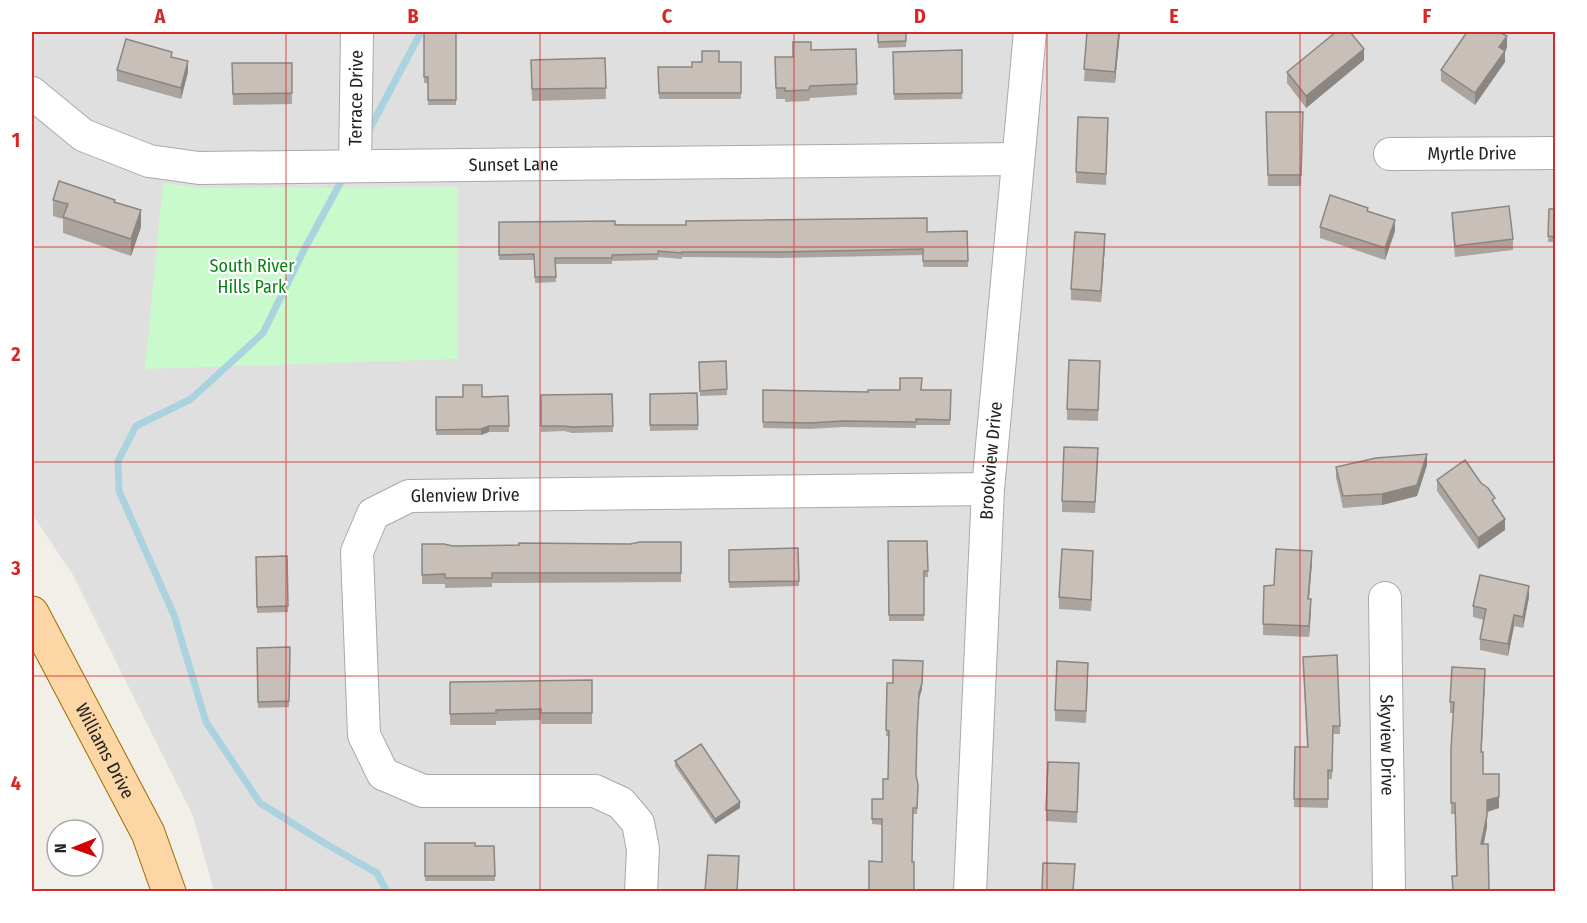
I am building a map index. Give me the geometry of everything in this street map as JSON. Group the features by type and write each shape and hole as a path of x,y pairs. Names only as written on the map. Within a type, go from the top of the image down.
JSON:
{"main road":[{"name":"Williams Drive","path":"32,613 148,833 169,891"}],"street":[{"name":"Terrace Drive","path":"355,166 357,32"},
{"name":"Brookview Drive","path":"970,891 988,489 1030,32"},
{"name":"Sunset Lane","path":"32,93 83,135 149,161 199,168 1018,159"},
{"name":"Myrtle Drive","path":"1390,154 1556,153"},
{"name":"Glenview Drive","path":"641,891 643,849 638,823 621,803 595,791 423,791 384,774 364,735 357,552 373,514 409,496 988,489"},
{"name":"Skyview Drive","path":"1385,598 1389,891"}],"shaded area":[{"path":"32,32 1555,32 1555,891 214,891 193,816 73,575 32,514"}],"green space":[{"name":"South River Hills Park","path":"163,183 198,188 458,187 458,359 145,369"}],"building":[{"path":"424,32 456,32 456,100 428,100 428,77 424,77"},
{"path":"878,32 906,32 906,41 878,42"},
{"path":"1087,32 1119,32 1115,72 1084,69"},
{"path":"1336,32 1350,32 1364,49 1306,96 1287,72"},
{"path":"1467,32 1499,32 1507,36 1499,47 1505,51 1475,93 1441,70"},
{"path":"126,39 172,52 171,57 188,61 181,88 117,70"},
{"path":"793,42 811,42 811,50 856,49 857,84 810,86 809,90 785,91 785,88 776,88 775,57 793,57"},
{"path":"962,50 962,93 894,94 893,52"},
{"path":"702,51 719,51 719,62 741,62 741,93 659,93 658,67 692,67 692,62 702,62"},
{"path":"605,58 606,88 532,89 531,60"},
{"path":"232,63 292,63 292,93 233,94"},
{"path":"1266,112 1303,112 1301,175 1268,175"},
{"path":"1078,117 1108,118 1106,174 1076,172"},
{"path":"59,181 141,210 131,239 63,217 68,204 53,200"},
{"path":"1330,195 1395,220 1385,248 1320,227"},
{"path":"1509,206 1513,239 1455,246 1452,213"},
{"path":"1549,209 1556,209 1556,237 1548,236"},
{"path":"927,218 927,232 967,231 968,261 923,261 923,249 682,253 658,251 658,254 612,255 612,258 555,258 556,277 535,277 534,254 499,255 499,222 615,221 615,225 686,225 686,221"},
{"path":"1075,232 1105,234 1101,291 1071,289"},
{"path":"1069,360 1100,361 1098,410 1067,409"},
{"path":"726,361 727,389 700,391 699,362"},
{"path":"900,378 922,378 921,390 951,390 950,420 763,422 763,390 868,392 868,390 900,390"},
{"path":"463,385 482,385 482,397 508,396 509,426 436,430 436,397 463,397"},
{"path":"697,393 698,425 650,425 650,394"},
{"path":"612,394 613,426 541,426 541,395"},
{"path":"1064,447 1098,448 1095,502 1062,501"},
{"path":"1427,454 1417,485 1382,494 1343,496 1336,467 1376,458"},
{"path":"1465,460 1495,498 1492,500 1505,519 1478,538 1437,480"},
{"path":"888,541 927,541 928,571 924,571 924,615 889,615"},
{"path":"681,542 681,573 492,573 492,578 445,578 445,574 422,575 422,544 453,546"},
{"path":"798,548 799,581 729,582 729,550"},
{"path":"1062,549 1093,551 1091,600 1059,597"},
{"path":"1276,549 1312,551 1308,599 1311,599 1309,626 1263,624 1264,586 1274,585"},
{"path":"287,556 288,606 257,607 256,557"},
{"path":"1480,575 1529,586 1523,617 1514,615 1508,644 1480,639 1486,609 1473,606"},
{"path":"290,647 289,701 258,702 257,648"},
{"path":"1337,655 1340,726 1333,726 1332,771 1328,770 1328,799 1294,799 1295,747 1308,747 1303,657"},
{"path":"893,660 923,661 917,732 917,808 913,808 914,891 869,891 869,861 882,862 882,819 872,819 872,799 883,799 883,779 888,779 887,683 893,683"},
{"path":"1057,661 1088,663 1086,711 1055,710"},
{"path":"1452,667 1485,669 1481,752 1483,752 1483,774 1499,774 1499,797 1487,800 1487,816 1481,844 1488,844 1489,891 1453,891 1452,876 1457,876 1455,803 1451,803 1454,702 1450,702"},
{"path":"592,680 592,713 541,713 541,709 450,714 450,682"},
{"path":"701,744 740,802 715,819 675,761"},
{"path":"1048,762 1079,763 1077,812 1046,810"},
{"path":"425,843 475,843 475,846 494,846 495,876 425,876"},
{"path":"708,855 739,856 737,891 705,891"},
{"path":"1043,863 1075,864 1073,891 1042,891"}],"waterway":[{"path":"368,132 421,32"},
{"path":"344,176 263,333 191,399 136,426 118,461 119,491 174,615 206,722 260,803 377,873 387,892"}]}
